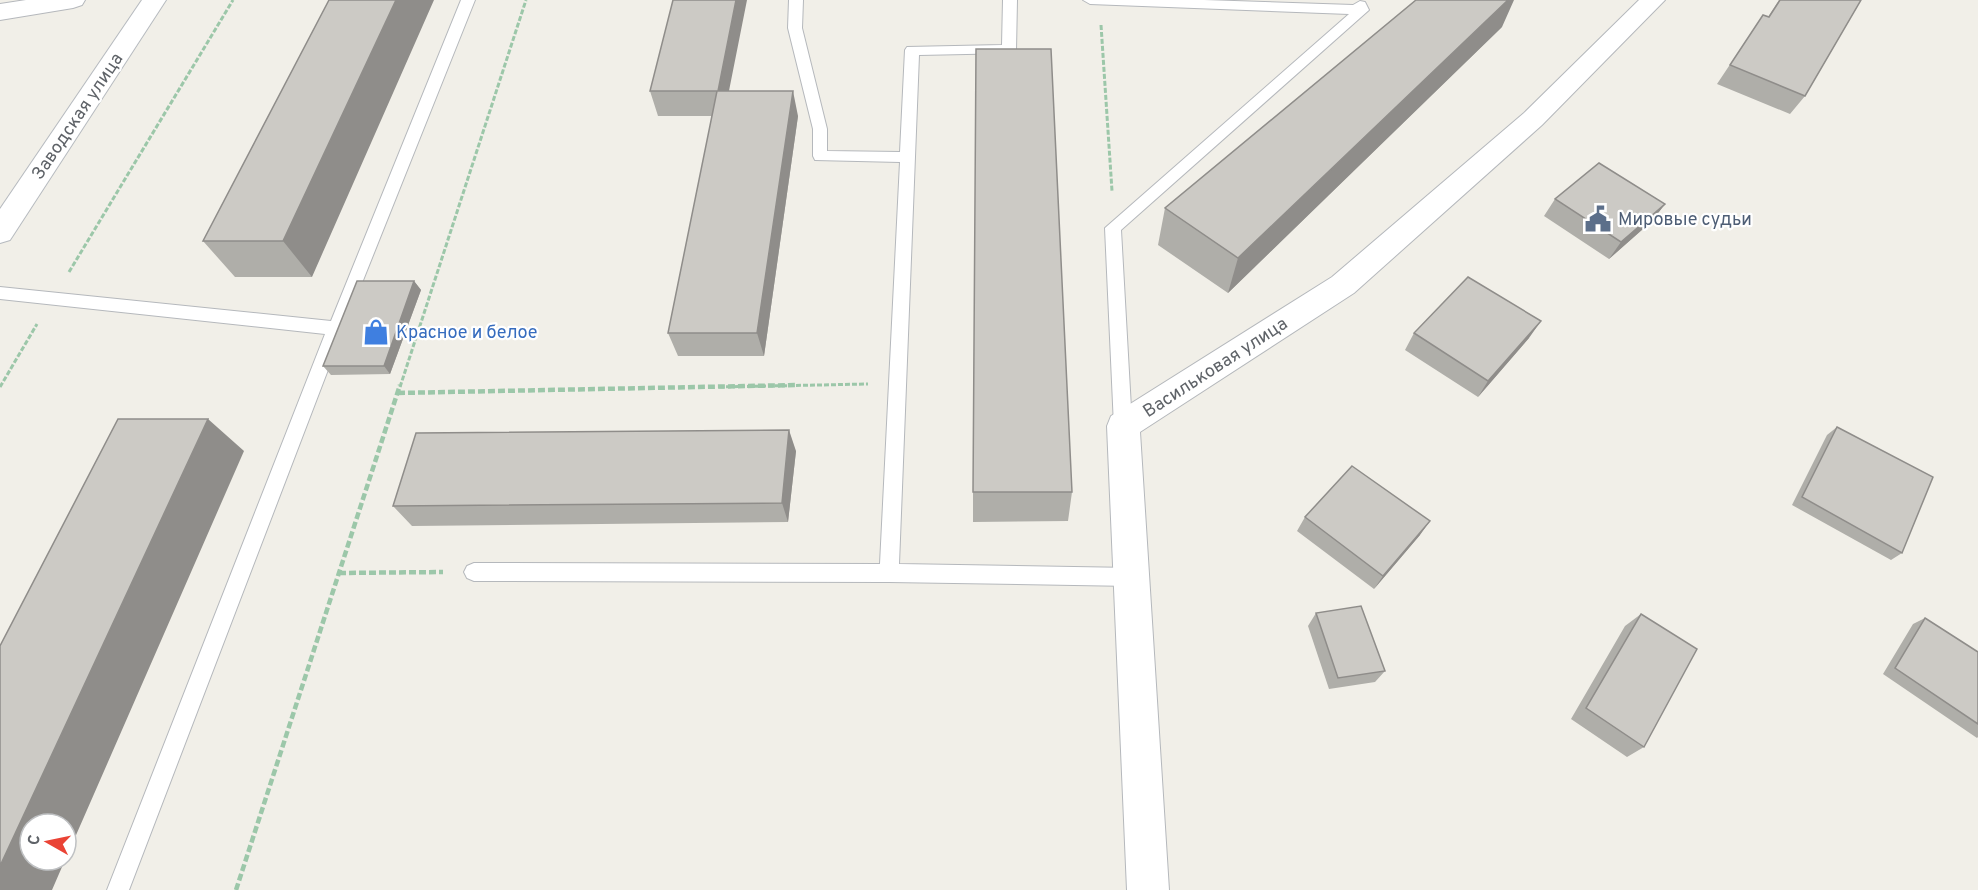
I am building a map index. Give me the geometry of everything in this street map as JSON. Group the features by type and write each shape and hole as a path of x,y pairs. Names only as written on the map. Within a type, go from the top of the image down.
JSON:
{"street":[{"path":"0,12 73,0"},
{"name":"Заводская улица","path":"0,232 154,0"},
{"name":"Васильковая улица","path":"1148,890 1123,426 1343,285 1533,119 1653,0"}],"lane":[{"path":"118,890 336,328 468,0"},
{"path":"796,0 795,28 820,129 820,156 908,157"},
{"path":"889,573 912,50 1009,50 1010,0"},
{"path":"1090,0 1360,5"},
{"path":"1123,426 1113,228 1360,5"},
{"path":"0,293 336,328"},
{"path":"474,572 889,573 1132,577"}],"path":[{"path":"0,387 233,0"},
{"path":"236,890 526,0"},
{"path":"1099,0 1113,228"},
{"path":"398,393 897,383"},
{"path":"339,573 474,572"}],"building":[{"path":"329,0 396,0 283,241 203,241"},
{"path":"673,0 736,0 718,91 793,91 757,333 668,333 717,91 650,91"},
{"path":"1416,0 1508,0 1238,258 1165,208"},
{"path":"1780,0 1861,0 1805,96 1730,65 1763,15 1769,17"},
{"path":"976,49 1051,49 1072,492 973,492"},
{"path":"1599,163 1665,204 1621,242 1555,199"},
{"path":"1468,277 1541,321 1488,381 1414,333"},
{"name":"Красное и белое","path":"357,281 414,281 384,366 323,366"},
{"path":"118,419 208,419 25,812 18,812 18,827 0,866 0,646"},
{"path":"1837,427 1933,477 1902,553 1802,497"},
{"path":"789,430 782,503 393,506 416,433"},
{"path":"1352,466 1430,521 1383,576 1305,517"},
{"path":"1361,606 1385,671 1338,678 1316,613"},
{"path":"1641,614 1697,649 1644,747 1586,708"},
{"path":"1925,618 1978,652 1978,724 1895,668"}],"place":[{"name":"Мировые судьи","path":"1598,219"},
{"name":"Красное и белое","path":"376,332"}]}
